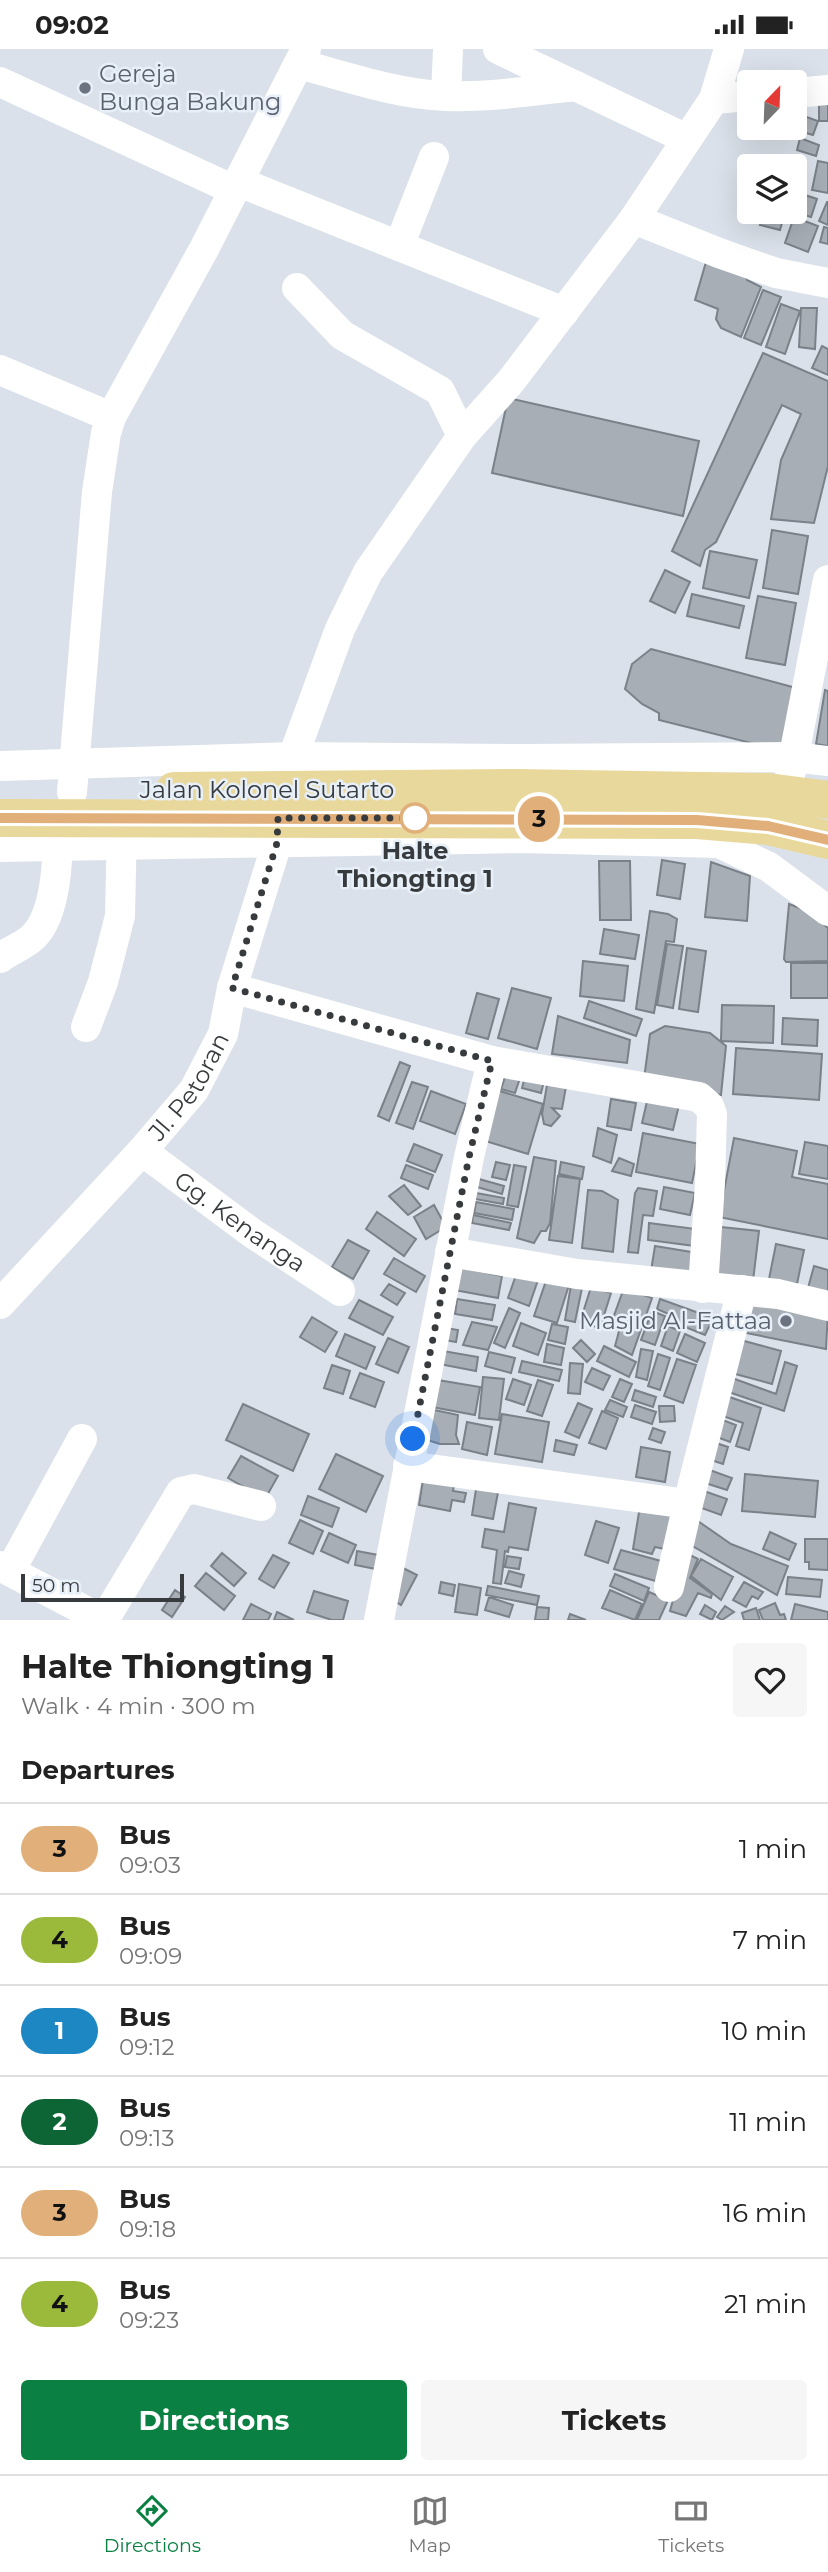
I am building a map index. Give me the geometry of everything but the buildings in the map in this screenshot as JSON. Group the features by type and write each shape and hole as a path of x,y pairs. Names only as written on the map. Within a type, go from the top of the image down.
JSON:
{"main road":[{"name":"Jalan Kolonel Sutarto","path":"0,792 66,804 284,802 790,776 828,800"},
{"name":"Jalan Kolonel Sutarto","path":"0,818 66,804 122,830 284,802 523,828 611,830 697,820 768,826 828,840"}],"street":[{"path":"446,96 448,49"},
{"path":"498,49 687,139"},
{"name":"Jl. Petoran","path":"0,1304 142,1151 194,1090 223,1034 232,988 284,802 352,602 387,542 462,436 511,381 634,219 714,99 729,49"},
{"path":"0,958 32,938 45,919 52,898 66,804 97,492 111,417 237,186 302,56 380,87 446,96 466,97 576,86"},
{"path":"0,82 237,186 399,246 564,312"},
{"path":"807,92 828,90"},
{"path":"714,99 737,97"},
{"path":"399,246 435,157"},
{"path":"634,219 776,273 828,283"},
{"path":"297,288 342,335 440,391 462,436"},
{"path":"0,370 111,417"},
{"path":"790,776 828,580"},
{"path":"790,776 828,761"},
{"path":"0,766 66,804"},
{"path":"0,847 66,804"},
{"path":"86,1027 103,982 120,916 122,830"},
{"path":"611,830 719,843 769,867 828,911"},
{"path":"232,988 492,1061 694,1095 704,1100 712,1114 703,1288"},
{"path":"379,1620 450,1252 492,1061"},
{"name":"Gg. Kenanga","path":"142,1151 252,1233 340,1291"},
{"path":"450,1252 577,1274 778,1294 828,1306"},
{"path":"669,1587 743,1290"},
{"path":"82,1439 5,1568 69,1612 103,1620 181,1492 194,1489 261,1506"},
{"path":"408,1466 688,1504"}],"bus line":[{"name":"3","path":"0,818 122,816 697,820 768,826 828,840"}],"place":[{"name":"Gereja Bunga Bakung","path":"85,88"},
{"name":"Halte Thiongting 1","path":"415,818"},
{"name":"Masjid Al-Fattaa","path":"786,1321"}],"route":[{"path":"413,1439 469,1157 492,1061 232,988 277,843 278,818 415,818"}]}
